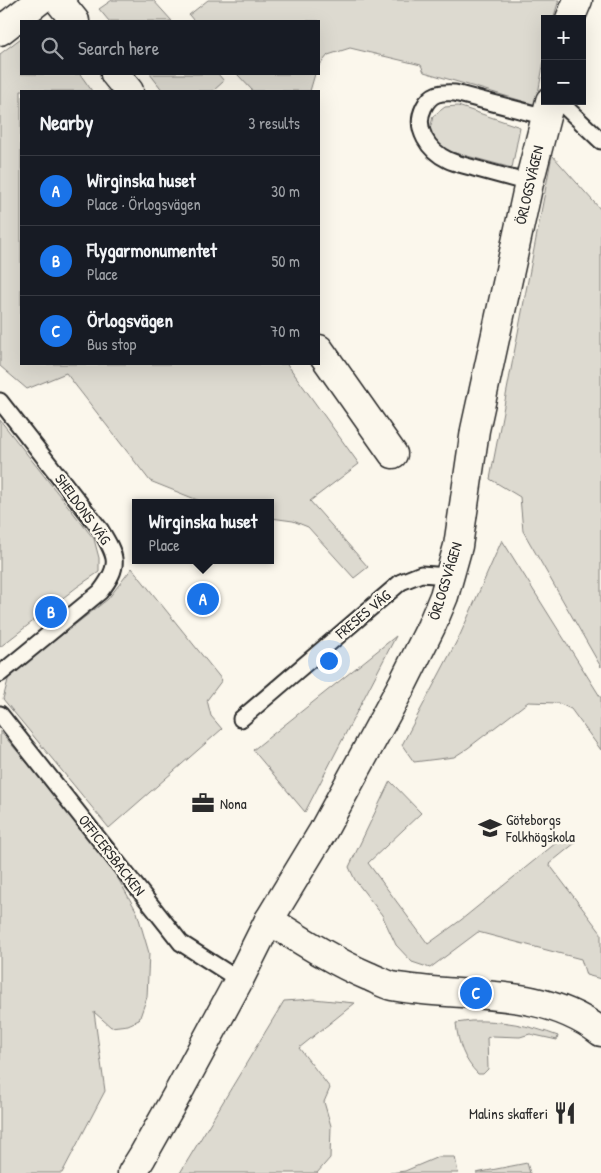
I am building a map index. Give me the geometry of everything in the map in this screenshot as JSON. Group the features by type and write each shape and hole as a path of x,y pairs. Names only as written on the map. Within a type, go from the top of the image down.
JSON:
{"street":[{"path":"0,31 40,0"},
{"path":"58,0 74,20"},
{"path":"572,15 578,0"},
{"path":"116,75 128,90"},
{"name":"ÖRLOGSVÄGEN","path":"132,1173 239,980 269,920 323,832 402,685 444,596 458,546 475,430 529,183 551,107"},
{"path":"320,350 393,454"},
{"path":"269,920 345,966 391,986 476,993 520,999 567,1012 601,1032"}],"lane":[{"path":"529,183 448,161 432,150 422,133 420,122 422,110 428,99 433,95 443,92 551,107 601,141"},
{"name":"SHELDONS VÄG","path":"0,401 100,529 111,547 116,564 111,578 100,592 0,674"},
{"name":"FRESES VÄG","path":"241,719 401,582 421,574 450,576"},
{"name":"OFFICERSBACKEN","path":"0,714 181,942 239,980"}],"shaded area":[{"path":"112,0 153,0 171,20 108,20 99,9"},
{"path":"208,0 559,0 554,15 541,15 541,77 536,105 424,72 421,65 350,48 328,55 320,65 320,20 193,20 189,15"},
{"path":"20,39 20,75 81,75 91,90 20,90 20,365 288,365 359,464 310,501 368,567 354,578 308,527 293,521 274,518 274,499 195,499 150,481 66,373 27,389 0,366 0,54"},
{"path":"151,75 219,75 224,81 214,90 162,90"},
{"path":"238,75 315,75 310,90 252,90"},
{"path":"458,106 520,127 512,168 445,150 437,145 429,134 433,116 445,107"},
{"path":"552,155 601,210 601,667 523,531 520,497 490,479"},
{"path":"0,420 94,539 99,558 99,572 0,647"},
{"path":"502,540 601,698 601,750 571,709 558,703 528,702 454,757 414,762 402,745 460,635"},
{"path":"132,568 222,680 207,700 211,716 222,729 109,828 3,699 9,676 108,599"},
{"path":"396,636 305,812 253,750"},
{"path":"0,731 64,806 116,875 137,912 149,953 147,997 139,1020 128,1025 111,1027 94,1012 105,1091 62,1173 0,1173"},
{"path":"390,781 421,813 368,863 428,944 461,920 567,834 575,843 549,864 601,933 601,979 586,975 581,959 478,932 430,968 412,962 396,945 382,915 355,880 349,867"},
{"path":"313,999 355,1003 299,1048 330,1088 324,1102 331,1126 330,1158 317,1173 180,1173 284,1001"},
{"path":"471,1021 515,1024 558,1036 557,1040 530,1034 520,1037 492,1036 487,1038 488,1069 483,1074 478,1074 465,1057 460,1044 456,1023"},
{"path":"438,1157 455,1157 458,1173 390,1173 405,1171"},
{"path":"527,1163 530,1173 476,1173"}],"place":[{"name":"Wirginska huset","path":"203,599"},
{"name":"Flygarmonumentet","path":"51,612"},
{"name":"Nona","path":"203,803"},
{"name":"Göteborgs Folkhögskola","path":"490,828"},
{"name":"Örlogsvägen","path":"476,993"},
{"name":"Malins skafferi","path":"565,1113"}]}
